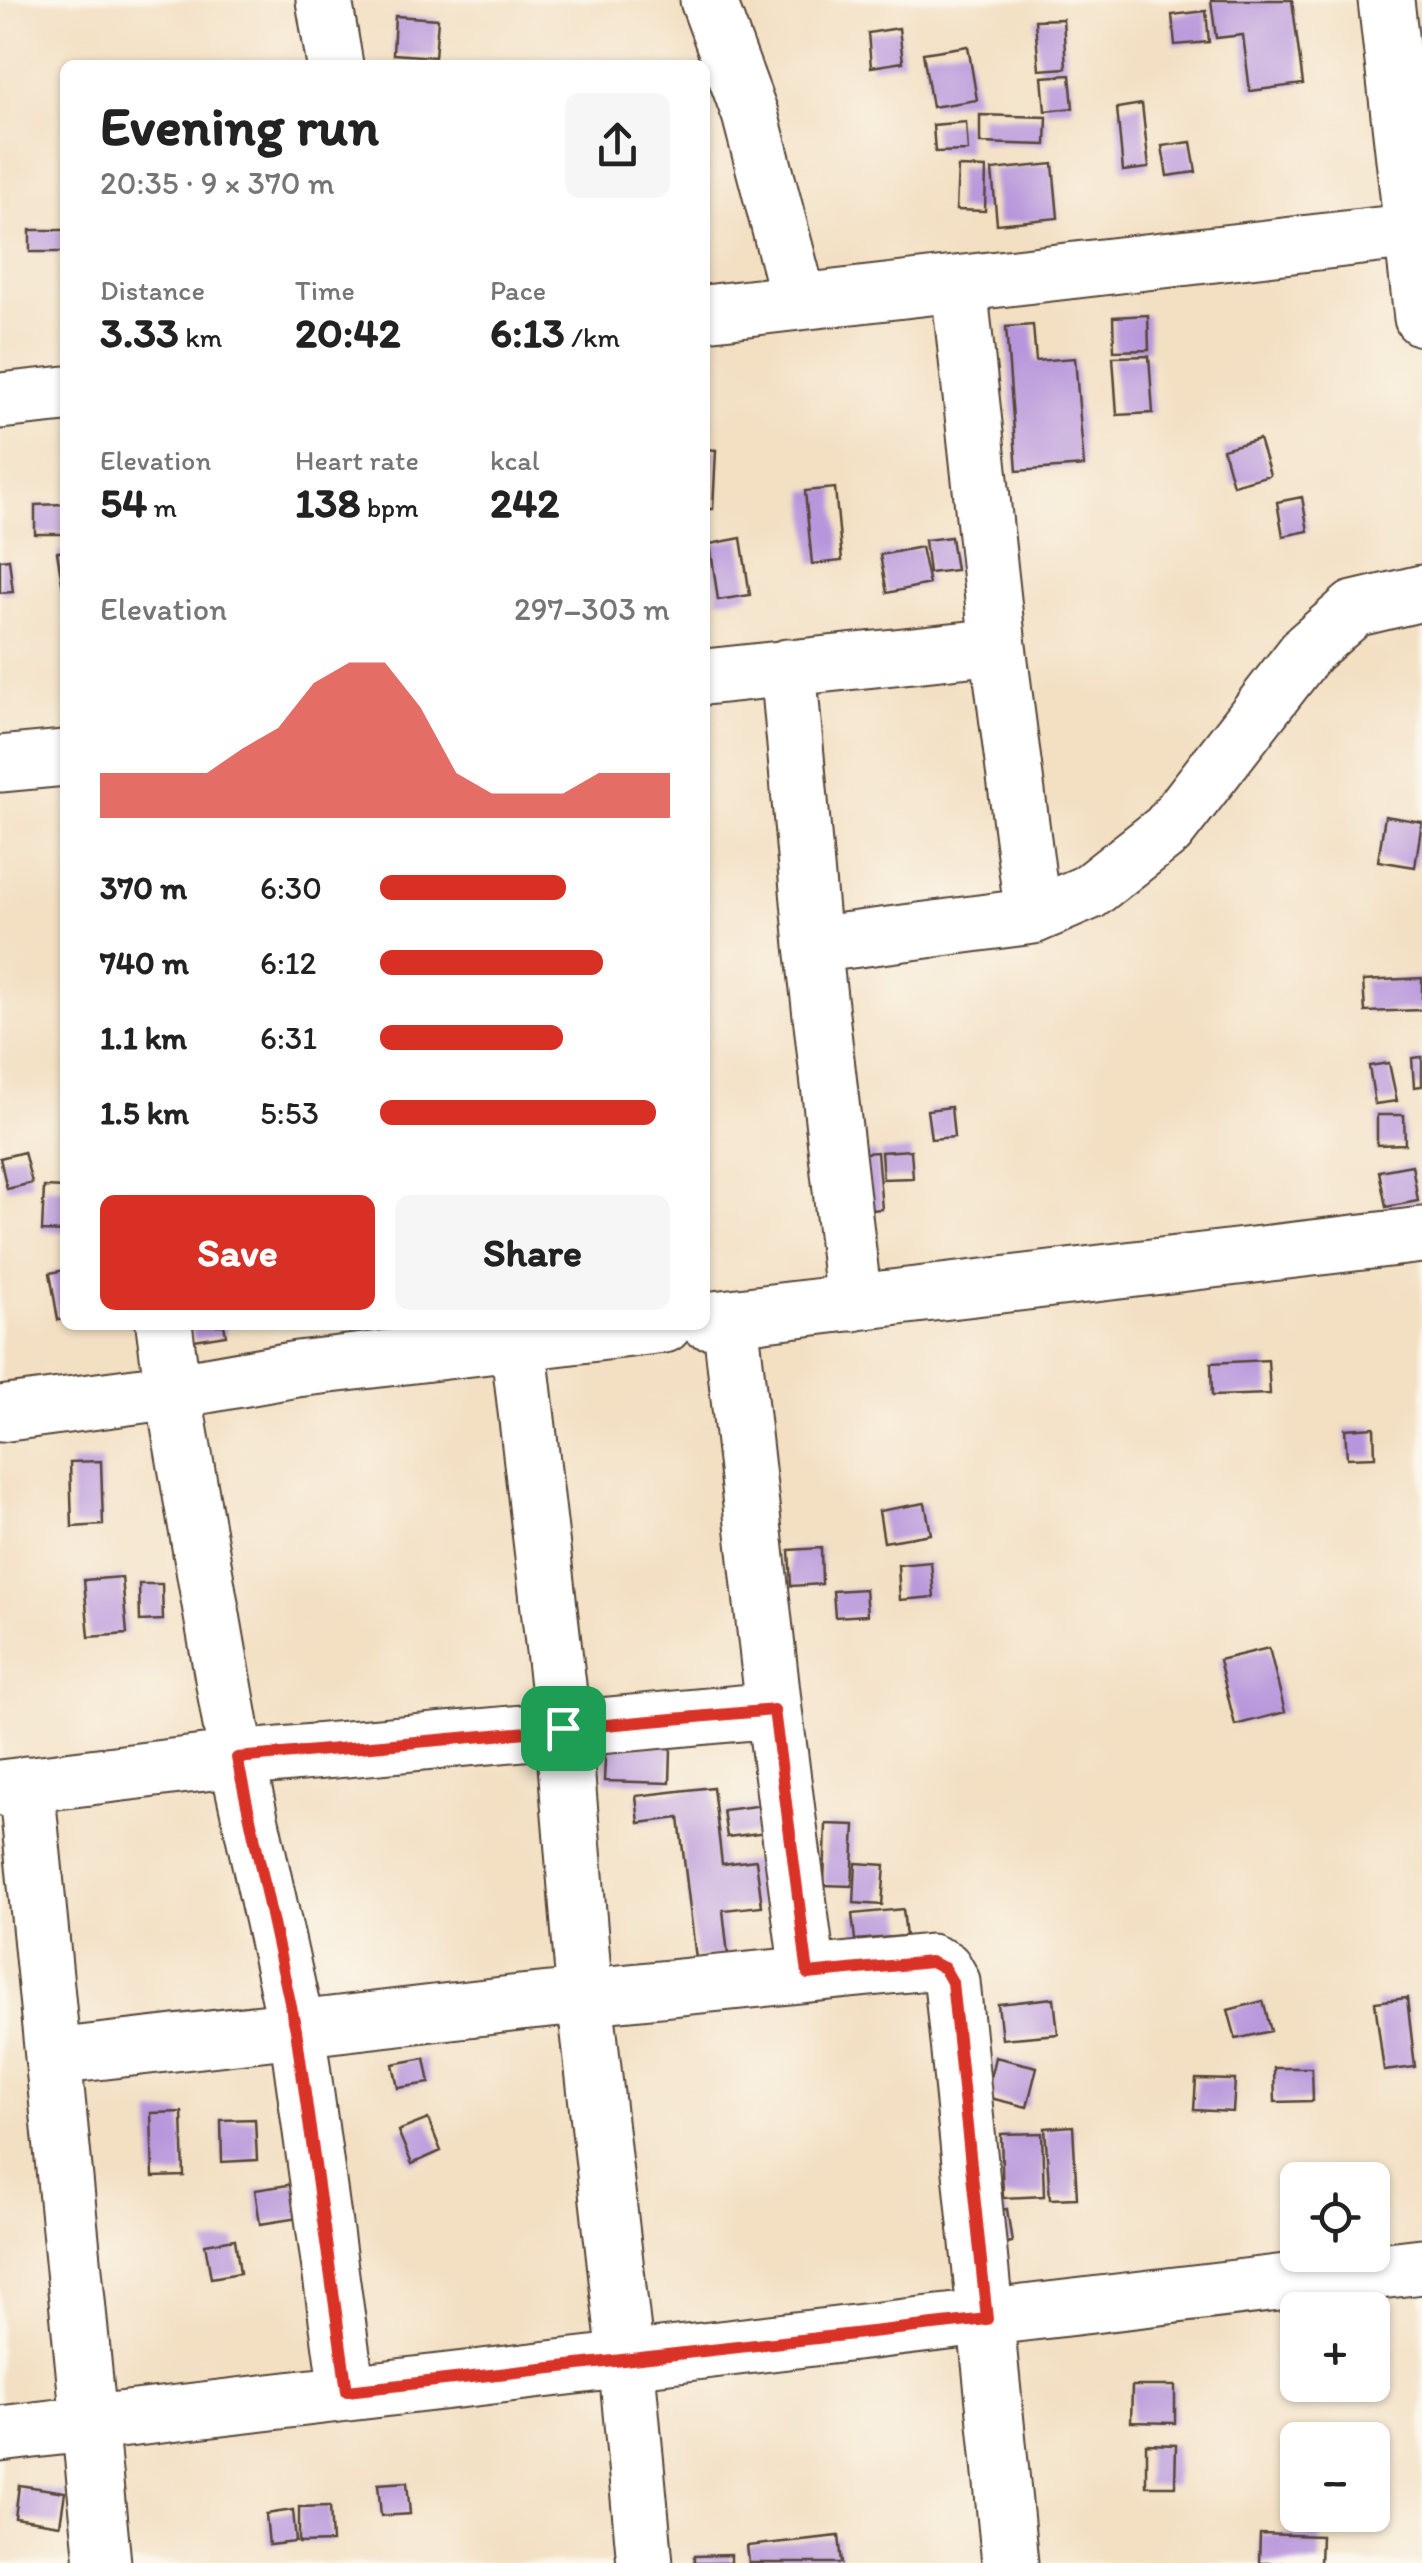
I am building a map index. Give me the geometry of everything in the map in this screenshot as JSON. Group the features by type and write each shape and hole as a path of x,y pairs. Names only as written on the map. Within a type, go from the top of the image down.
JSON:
{"street":[{"path":"324,0 334,60"},
{"path":"708,0 750,114 800,302"},
{"path":"1386,0 1418,230 1422,318"},
{"path":"710,313 1418,230"},
{"path":"958,286 1033,916"},
{"path":"0,401 60,395"},
{"path":"812,945 1033,916 1089,892 1168,830 1308,649 1354,609 1422,593"},
{"path":"710,676 998,646"},
{"path":"788,667 812,945 854,1303"},
{"path":"0,764 60,758"},
{"path":"808,1974 718,1319 1422,1235"},
{"path":"165,1330 237,1758 296,2030 347,2391"},
{"path":"0,1414 173,1391 517,1333 572,1330"},
{"path":"517,1333 563,1728 585,1998 645,2563"},
{"path":"102,2563 54,2056 13,1786 237,1758 774,1710"},
{"path":"54,2056 808,1974 930,1962 944,1968 952,1982 1010,2563"},
{"path":"0,2434 1422,2266"}],"building":[{"path":"1211,0 1292,0 1303,84 1250,91 1243,35 1216,38"},
{"path":"1206,11 1209,42 1175,45 1172,15"},
{"path":"395,16 438,19 435,57 393,54"},
{"path":"1063,19 1066,68 1039,70 1035,20"},
{"path":"899,28 903,62 871,67 868,33"},
{"path":"968,46 977,100 932,107 923,53"},
{"path":"1070,75 1073,108 1045,111 1042,77"},
{"path":"1142,104 1149,168 1123,171 1117,108"},
{"path":"980,115 1047,117 1046,145 980,143"},
{"path":"966,122 968,151 935,152 933,125"},
{"path":"1191,142 1196,172 1167,176 1162,146"},
{"path":"1053,164 1058,218 997,224 992,170"},
{"path":"958,167 986,168 985,211 956,210"},
{"path":"30,230 60,230 60,252 30,252"},
{"path":"1148,315 1149,350 1114,351 1113,317"},
{"path":"1033,325 1036,361 1075,358 1084,466 1017,471 1006,327"},
{"path":"1149,356 1153,413 1117,415 1113,357"},
{"path":"1259,439 1270,475 1233,485 1223,449"},
{"path":"710,449 716,450 710,509"},
{"path":"835,488 842,561 812,564 805,491"},
{"path":"1302,497 1308,531 1283,536 1277,502"},
{"path":"60,504 60,534 35,534 35,505"},
{"path":"951,537 956,570 929,573 925,540"},
{"path":"741,538 750,595 718,600 710,544"},
{"path":"921,547 929,584 887,593 880,555"},
{"path":"9,559 13,592 0,593 0,560"},
{"path":"1385,816 1422,822 1415,867 1378,861"},
{"path":"1422,978 1422,1010 1365,1012 1363,981"},
{"path":"1422,1057 1422,1086 1414,1087 1412,1058"},
{"path":"1389,1063 1397,1101 1375,1104 1369,1066"},
{"path":"951,1107 954,1137 931,1139 927,1110"},
{"path":"1377,1115 1404,1115 1405,1144 1377,1145"},
{"path":"911,1150 913,1178 883,1179 881,1152"},
{"path":"24,1152 32,1183 7,1189 0,1158"},
{"path":"877,1152 882,1209 857,1211 852,1154"},
{"path":"1412,1165 1418,1201 1386,1207 1379,1171"},
{"path":"44,1187 60,1188 60,1232 42,1231"},
{"path":"60,1271 60,1320 58,1320 50,1273"},
{"path":"192,1330 225,1330 226,1335 194,1340"},
{"path":"1268,1360 1270,1394 1212,1396 1211,1363"},
{"path":"1374,1427 1375,1457 1347,1458 1345,1429"},
{"path":"101,1461 103,1525 72,1527 70,1462"},
{"path":"925,1503 931,1534 884,1542 879,1511"},
{"path":"821,1548 822,1584 791,1586 789,1550"},
{"path":"931,1562 934,1597 900,1600 898,1565"},
{"path":"122,1577 127,1634 89,1637 84,1580"},
{"path":"139,1584 162,1584 163,1620 140,1621"},
{"path":"865,1589 867,1615 835,1617 833,1591"},
{"path":"1269,1648 1285,1712 1235,1725 1219,1660"},
{"path":"607,1713 672,1715 670,1783 604,1781"},
{"path":"713,1787 722,1864 756,1860 762,1906 723,1910 728,1955 696,1959 679,1818 639,1823 636,1796"},
{"path":"764,1805 767,1832 727,1837 723,1810"},
{"path":"826,1824 855,1825 852,1886 824,1885"},
{"path":"856,1863 885,1865 882,1905 854,1903"},
{"path":"903,1909 906,1936 855,1940 852,1914"},
{"path":"1054,1998 1058,2034 1002,2039 998,2004"},
{"path":"1407,1998 1415,2067 1384,2071 1375,2002"},
{"path":"1263,2001 1271,2031 1236,2039 1228,2010"},
{"path":"995,2057 1037,2067 1027,2107 986,2097"},
{"path":"425,2058 430,2083 398,2088 393,2064"},
{"path":"1274,2068 1312,2068 1313,2101 1275,2102"},
{"path":"1196,2079 1235,2080 1233,2112 1194,2110"},
{"path":"182,2112 184,2176 153,2177 151,2113"},
{"path":"255,2119 257,2160 222,2162 221,2120"},
{"path":"428,2119 441,2151 412,2164 398,2131"},
{"path":"1073,2126 1077,2198 1050,2199 1045,2128"},
{"path":"1042,2133 1044,2196 1003,2198 1001,2134"},
{"path":"301,2183 305,2217 260,2224 255,2190"},
{"path":"1007,2209 1012,2242 986,2246 981,2213"},
{"path":"235,2239 240,2273 211,2278 205,2244"},
{"path":"1132,2386 1175,2386 1175,2423 1131,2422"},
{"path":"1146,2444 1176,2445 1175,2486 1146,2486"},
{"path":"407,2482 410,2514 381,2516 378,2484"},
{"path":"19,2485 65,2492 60,2525 15,2518"},
{"path":"330,2506 332,2542 299,2543 299,2507"},
{"path":"293,2510 296,2542 269,2545 266,2514"},
{"path":"1260,2534 1321,2536 1320,2563 1259,2563"},
{"path":"839,2536 842,2563 749,2563 747,2546"},
{"path":"731,2555 731,2563 694,2563 694,2556"}],"route":[{"path":"774,1710 808,1974 930,1962 944,1968 952,1982 987,2319 347,2391 296,2030 237,1758 563,1728 774,1710"}]}
